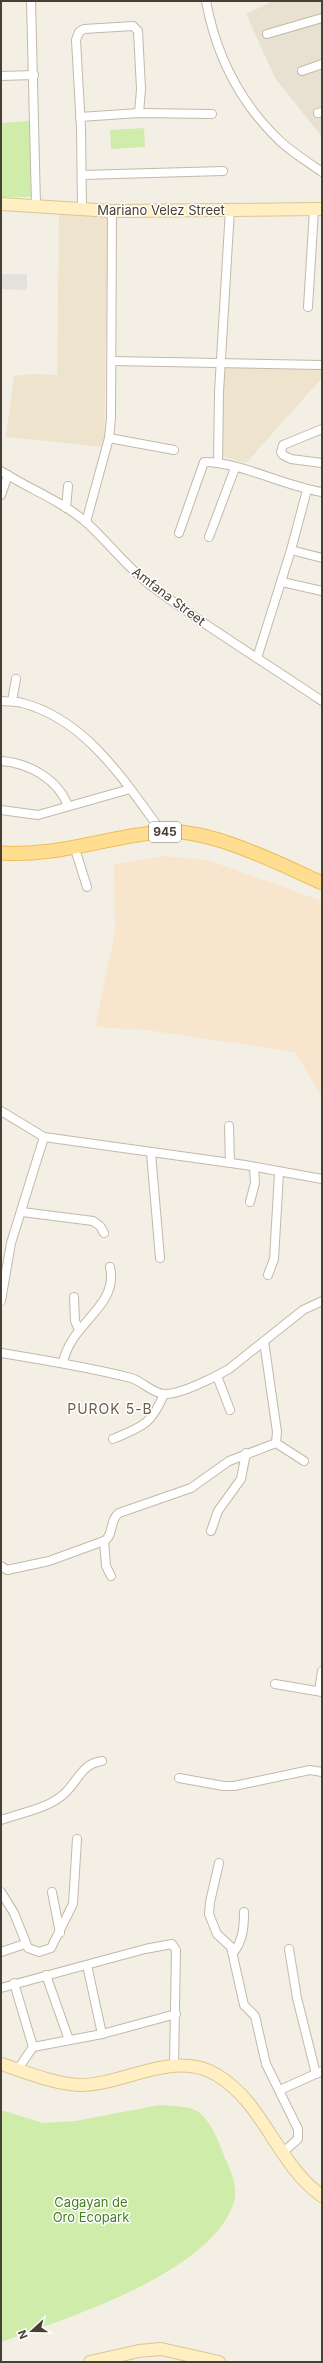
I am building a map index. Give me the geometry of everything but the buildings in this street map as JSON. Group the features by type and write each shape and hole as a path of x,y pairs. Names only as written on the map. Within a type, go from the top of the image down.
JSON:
{"main road":[{"name":"945","path":"1,853 21,855 75,849 162,832 182,832 213,839 266,858 322,882"}],"street":[{"path":"31,1 36,205"},
{"path":"206,1 216,46 245,100 261,121 281,142 322,172"},
{"path":"267,34 322,18"},
{"path":"82,210 76,34 84,29 133,26 138,31 141,81 139,113"},
{"path":"302,71 322,64"},
{"path":"1,76 34,75"},
{"path":"80,117 139,113 212,114"},
{"path":"82,175 222,171"},
{"name":"Mariano Velez Street","path":"1,204 36,205 82,210 112,211 318,209"},
{"path":"218,463 221,363 230,209"},
{"path":"308,307 318,209"},
{"path":"86,522 109,438 113,361 112,211"},
{"path":"113,361 322,365"},
{"path":"322,429 284,445 282,452 283,455 292,459 322,463"},
{"path":"109,438 174,450"},
{"path":"179,533 204,462 218,463 307,490 322,492"},
{"path":"209,537 235,468"},
{"path":"1,495 4,473"},
{"name":"Amfana Street","path":"4,473 66,508 86,522 136,574 153,588 228,641 257,658 322,701"},
{"path":"66,508 68,486"},
{"path":"257,658 282,582 307,490"},
{"path":"291,550 322,558"},
{"path":"282,582 322,591"},
{"path":"12,701 16,679"},
{"path":"1,701 12,701 40,709 70,728 98,749 162,832"},
{"path":"1,761 23,764 37,771 59,790 68,806"},
{"path":"1,810 38,815 130,789"},
{"path":"75,849 87,887"},
{"path":"1,1111 44,1137 230,1163 279,1173 322,1179"},
{"path":"229,1126 230,1163"},
{"path":"1,1301 11,1243 22,1212 44,1137"},
{"path":"150,1153 160,1258"},
{"path":"250,1202 255,1183 254,1167"},
{"path":"268,1275 274,1259 279,1173"},
{"path":"22,1212 93,1221 100,1226 104,1233"},
{"path":"64,1363 66,1350 79,1330 107,1296 112,1278 110,1266"},
{"path":"74,1297 75,1320 79,1330"},
{"path":"114,1439 138,1429 150,1421 164,1394 217,1376 238,1363 308,1306 322,1300"},
{"path":"264,1341 277,1432 276,1442"},
{"path":"1,1353 64,1363 131,1378 164,1394"},
{"path":"217,1376 230,1410"},
{"path":"1,1566 7,1570 30,1566 104,1541 109,1536 111,1522 119,1513 190,1488 229,1461 276,1442"},
{"path":"276,1442 304,1461"},
{"path":"211,1531 218,1511 241,1479 246,1453"},
{"path":"104,1541 106,1566 111,1576"},
{"path":"275,1684 320,1691 322,1671"},
{"path":"1,1820 49,1805 67,1792 89,1765 102,1761"},
{"path":"179,1778 224,1786 234,1786 310,1770 322,1772"},
{"path":"1,1892 14,1913 25,1944 32,1951 45,1951 51,1948 60,1933 73,1904 77,1839"},
{"path":"219,1863 210,1902 209,1914 217,1934 229,1942 233,1953 235,1970 244,2005 255,2016 266,2064 280,2090 299,2133 295,2143 282,2153"},
{"path":"52,1892 60,1933"},
{"path":"233,1953 243,1933 244,1912"},
{"path":"1,1952 25,1944"},
{"path":"1,1988 14,1983 145,1949 172,1944 176,1950 174,2066"},
{"path":"280,2090 319,2072 297,1998 289,1948"},
{"path":"87,1965 102,2034"},
{"path":"46,1975 69,2040"},
{"path":"14,1983 33,2047"},
{"path":"18,2070 33,2047 102,2034 176,2014"},
{"path":"1,2064 68,2084 80,2085 96,2084 153,2069 174,2066 187,2066 208,2071 225,2080 249,2104 293,2168 322,2196"},
{"path":"90,2362 122,2354 161,2349 220,2362"}],"shaded area":[{"path":"273,1 322,1 322,137 275,78 246,14"},
{"path":"108,213 104,447 6,437 14,376 30,374 57,375 59,214"},
{"path":"1,274 27,274 27,290 1,289"},
{"path":"224,365 322,367 322,378 246,463 218,455"},
{"path":"166,856 211,861 322,901 322,1098 295,1052 146,1030 95,1027 115,932 114,864"}],"green space":[{"path":"30,121 31,197 1,197 1,123"},
{"path":"144,128 145,147 111,149 110,130"},
{"name":"Cagayan de Oro Ecopark","path":"160,2105 193,2109 203,2116 215,2135 230,2171 235,2190 234,2202 220,2227 197,2251 167,2271 133,2290 97,2306 1,2342 1,2110 43,2123 75,2121"}],"district":[{"name":"PUROK 5-B","path":"110,1409"}]}
